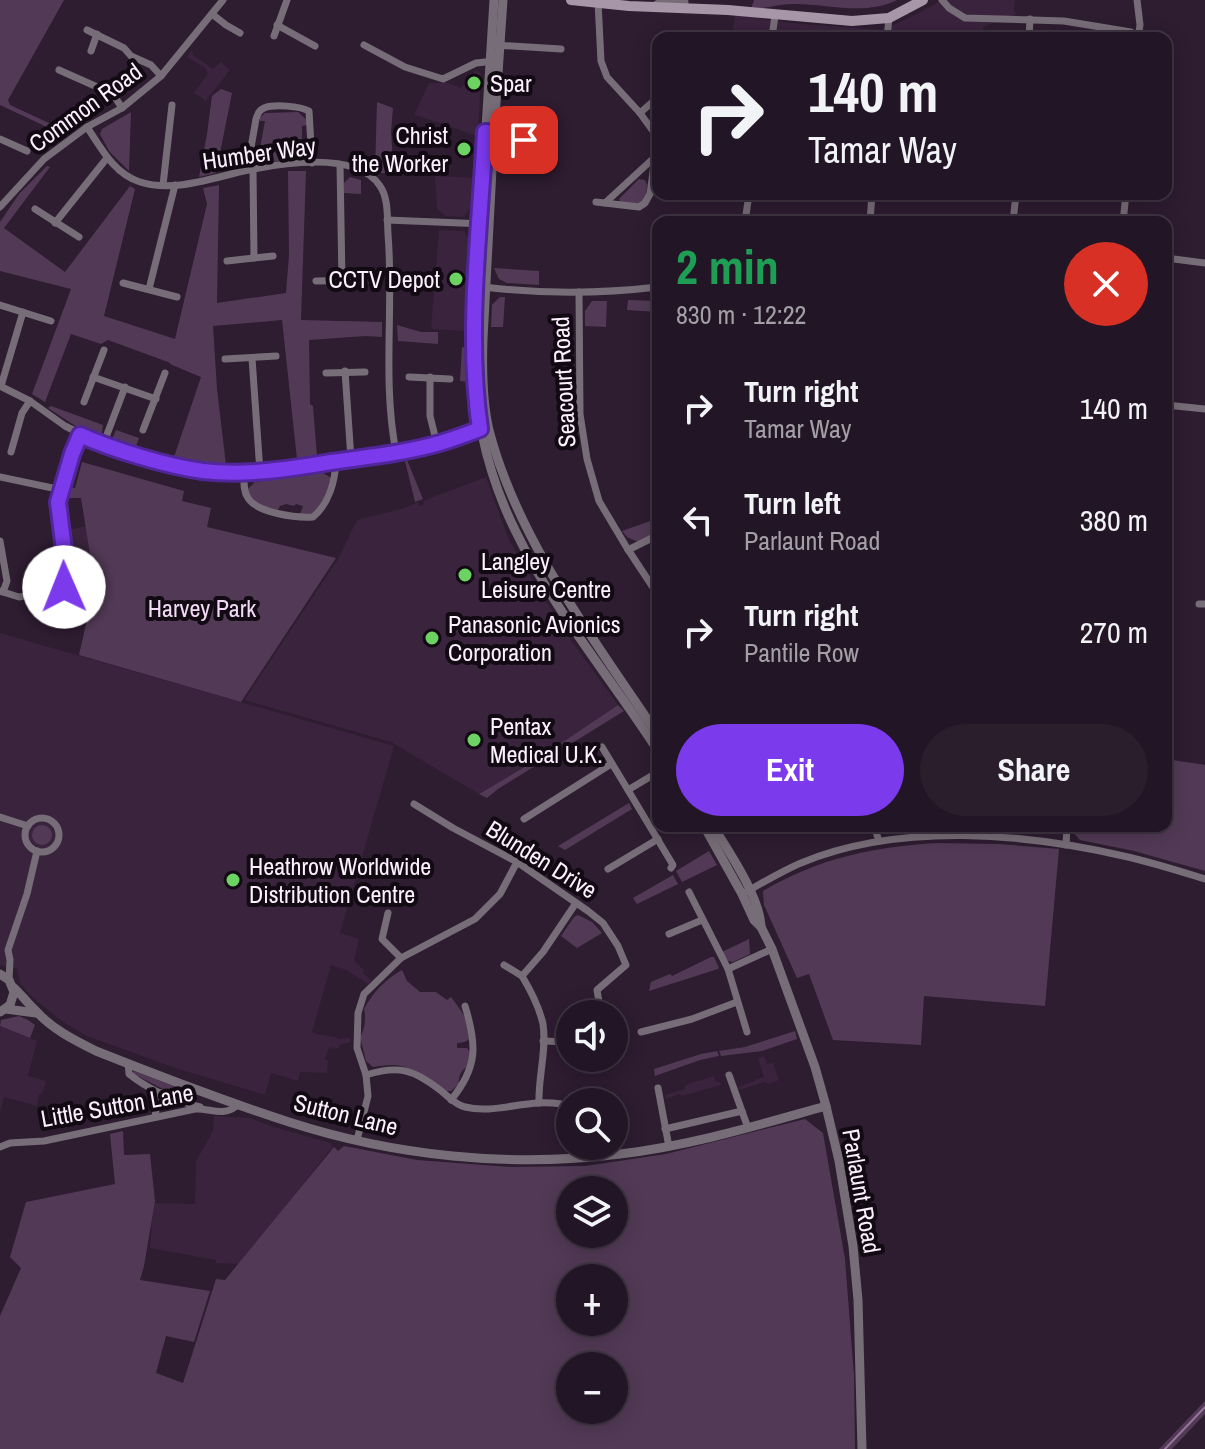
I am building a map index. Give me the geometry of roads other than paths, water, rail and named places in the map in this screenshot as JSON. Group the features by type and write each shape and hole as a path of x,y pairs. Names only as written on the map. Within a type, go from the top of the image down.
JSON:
{"main road":[{"path":"571,0 653,6 686,3 852,21 889,18 923,0"}],"street":[{"name":"Common Road","path":"0,206 44,159 87,127 122,108 161,76 223,0"},
{"path":"274,36 287,0"},
{"path":"494,0 495,45 480,287 484,429 500,497 515,532 578,636 652,742"},
{"path":"495,45 503,0"},
{"path":"942,0 965,18 1064,21 1131,32"},
{"path":"1137,0 1139,32"},
{"path":"598,2 601,61 607,77 652,130"},
{"path":"212,14 240,33"},
{"path":"773,32 775,15"},
{"path":"888,32 889,18"},
{"path":"1029,32 1030,19"},
{"path":"277,25 315,46"},
{"path":"87,30 124,48 131,56 151,65 161,76"},
{"path":"91,51 97,34"},
{"path":"364,45 405,67 443,79 476,63 494,61"},
{"path":"495,45 561,49"},
{"path":"59,70 113,94 122,108"},
{"path":"640,113 652,102"},
{"path":"163,185 172,105"},
{"path":"254,258 250,170 259,111 300,106 309,111 312,163"},
{"name":"Humber Way","path":"87,127 107,158 123,174 141,183 175,185 250,170 312,163 358,168 372,177 385,197 391,265 391,425 396,452"},
{"path":"490,132 514,134 524,140 543,163"},
{"path":"0,139 27,151"},
{"path":"55,223 107,158"},
{"path":"652,159 601,202 639,207 650,194 652,181"},
{"path":"340,165 342,281"},
{"path":"149,289 175,185"},
{"path":"35,209 79,237"},
{"path":"387,220 485,224"},
{"path":"227,261 273,256"},
{"path":"1172,259 1205,263"},
{"path":"316,281 367,280"},
{"path":"123,283 177,297"},
{"path":"480,287 579,292 652,288"},
{"name":"Seacourt Road","path":"579,292 580,414 587,459 599,501 652,586"},
{"path":"0,305 51,321"},
{"path":"23,312 0,386 30,401 80,435 103,445 176,465 202,471 260,472 396,452 437,444 484,429"},
{"path":"84,402 104,350"},
{"path":"225,359 276,356"},
{"path":"252,358 260,472"},
{"path":"345,371 351,459"},
{"path":"326,373 365,372"},
{"path":"143,430 165,373"},
{"path":"93,377 156,399"},
{"path":"409,377 450,379"},
{"path":"430,377 430,416 437,444"},
{"path":"103,445 125,387"},
{"path":"11,452 22,413 30,401"},
{"path":"1172,406 1205,409"},
{"path":"484,429 510,492 562,591 652,726"},
{"path":"0,541 7,581 2,592 19,597 64,587 67,574 58,502 80,435"},
{"path":"244,473 245,491 257,508 313,517 321,511 335,479 336,461"},
{"path":"0,477 62,490"},
{"path":"628,550 652,538"},
{"path":"602,747 652,829"},
{"path":"524,819 611,764"},
{"path":"628,790 652,776"},
{"name":"Blunden Drive","path":"414,804 517,862 603,923 626,965 597,990"},
{"path":"0,817 28,826"},
{"path":"37,819 43,819 57,827 58,838 53,848 42,852 32,849 26,841 28,826 37,819"},
{"path":"654,832 673,865 671,868"},
{"name":"Parlaunt Road","path":"708,832 746,892"},
{"name":"Parlaunt Road","path":"716,832 746,892 754,920 772,949 826,1106 853,1246 858,1300 862,1449"},
{"path":"876,832 879,841"},
{"path":"1066,845 1067,832"},
{"path":"746,892 800,863 838,851 879,841 946,836 1066,845 1129,857 1205,879"},
{"path":"608,869 658,839"},
{"path":"3,1010 12,1001 8,950 27,894 37,851"},
{"path":"357,1140 368,1096 366,1075 357,1048 358,1013 364,994 401,958 475,919 500,894 517,862"},
{"path":"689,892 728,969 747,1032"},
{"path":"522,976 543,952 576,903"},
{"path":"388,913 382,939 401,958"},
{"path":"669,934 702,920"},
{"path":"728,969 772,949"},
{"path":"0,957 8,950"},
{"path":"504,965 522,976 535,1000 543,1025 539,1103"},
{"name":"Sutton Lane","path":"8,980 36,1013 70,1038 128,1063 291,1123 429,1154 527,1160 595,1157 669,1147 826,1106"},
{"path":"586,984 597,990 599,1000"},
{"path":"641,1032 692,1019 737,1002"},
{"path":"451,1100 468,1073 475,1050 473,1030 465,1006"},
{"name":"Sutton Lane","path":"3,1010 36,1013"},
{"path":"543,1041 556,1041"},
{"path":"128,1063 130,1076 162,1093 205,1108"},
{"path":"366,1075 386,1069 403,1069 464,1107 491,1109 556,1104"},
{"path":"729,1075 748,1128"},
{"path":"658,1088 669,1147"},
{"path":"155,1117 158,1098 162,1093"},
{"name":"Little Sutton Lane","path":"0,1147 205,1108 226,1112 238,1104"},
{"path":"665,1129 742,1111"}],"waterway":[{"path":"1165,1449 1205,1407"}],"place":[{"name":"Spar","path":"474,83"},
{"name":"Christ the Worker","path":"464,149"},
{"name":"CCTV Depot","path":"456,279"},
{"name":"Langley Leisure Centre","path":"465,575"},
{"name":"Panasonic Avionics Corporation","path":"432,638"},
{"name":"Pentax Medical U.K.","path":"474,740"},
{"name":"Heathrow Worldwide Distribution Centre","path":"233,880"}],"park label":[{"name":"Harvey Park","path":"202,608"}]}
